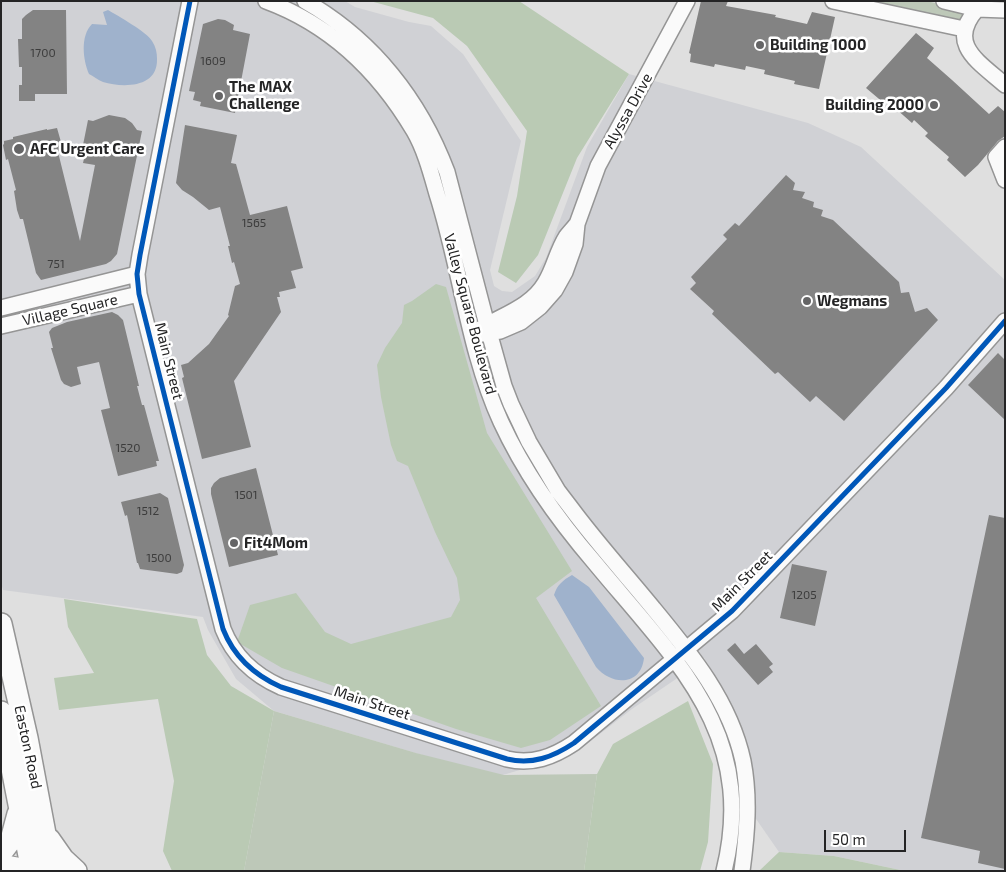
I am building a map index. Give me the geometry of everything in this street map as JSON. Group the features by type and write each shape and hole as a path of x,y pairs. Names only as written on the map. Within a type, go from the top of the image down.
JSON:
{"highway":[{"name":"Easton Road","path":"1,624 27,738 46,834 39,870"},
{"name":"Easton Road","path":"1,712 19,806 39,870"},
{"path":"1,853 11,840 19,806"},
{"path":"46,834 63,859 76,871"}],"main road":[{"path":"1,864 39,870"}],"street":[{"name":"Main Street","path":"190,1 140,255 137,274 139,294 223,629 232,649 240,659 259,676 290,690 507,759 524,761 548,757 560,752 574,743 732,611 946,388 1005,321"},
{"name":"Valley Square Boulevard","path":"266,1 307,19 350,51 371,72 414,132 431,173 483,372 501,421 534,482 568,530 674,659 704,702 721,742 730,784 732,807 731,837 724,871"},
{"name":"Valley Square Boulevard","path":"305,1 346,28 374,55 394,76 423,119 447,172 499,370 511,404 529,442 558,491 698,664 715,691 729,720 743,761 747,816 742,871"},
{"name":"Alyssa Drive","path":"473,334 488,329 500,331 521,322 540,307 555,290 565,272 575,244 577,224 598,166 687,1"},
{"path":"833,1 964,29"},
{"path":"944,1 977,9 1005,10"},
{"path":"977,9 970,17 964,29 964,36 970,53 1005,85"},
{"path":"1000,152 1005,180"},
{"name":"Village Square","path":"1,308 137,274"},
{"name":"Village Square","path":"1,326 139,294"}],"shaded area":[{"path":"1,1 345,1 355,7 431,26 463,54 521,141 490,270 494,286 502,291 512,292 535,276 546,258 587,147 629,74 808,123 861,147 1005,280 1005,871 905,871 834,856 779,852 754,816 736,717 723,689 704,658 632,709 574,754 496,777 274,711 236,679 208,630 203,617 3,590 1,583"}],"green space":[{"path":"370,1 519,1 629,74 577,158 538,255 516,283 498,272 517,196 527,131 467,46 433,18"},
{"path":"858,1 926,1 959,8 964,15 961,21"},
{"path":"436,284 446,287 487,433 572,571 536,598 601,706 550,740 521,748 456,729 282,668 237,642 250,605 296,593 325,632 351,644 451,617 460,600 457,578 435,532 408,466 397,461 391,445 381,397 377,365 385,348 402,323 404,305"},
{"path":"64,599 197,619 207,655 231,686 274,711 244,871 172,871 163,851 174,781 158,699 59,710 54,678 94,673 68,627"},
{"path":"688,701 713,764 708,842 700,871 584,871 597,774 613,744"},
{"path":"274,711 416,753 504,775 597,774 584,871 244,871"},
{"path":"779,852 834,856 905,871 759,871"}],"water":[{"path":"108,10 139,29 153,43 157,54 156,69 146,81 129,85 111,84 89,74 85,62 84,41 92,24 107,25 103,12"},
{"path":"572,575 589,587 644,658 642,667 632,678 617,680 610,678 596,667 554,595 561,583"}],"building":[{"name":"Building 1000","path":"701,1 728,1 726,6 776,15 775,17 807,24 812,12 835,17 819,89 794,84 795,81 764,74 765,70 746,66 745,70 715,64 714,67 690,62 691,54 689,53"},
{"path":"33,10 66,10 67,94 35,94 35,101 19,101 19,85 22,85 22,67 19,67 18,39 22,39 22,19"},
{"path":"218,19 225,20 234,25 233,30 250,34 235,113 200,106 201,102 193,100 195,92 189,91 203,24"},
{"name":"Building 2000","path":"916,33 934,48 927,58 989,114 998,106 1005,112 1005,136 998,141 965,177 947,160 949,157 925,136 928,133 914,120 912,123 887,101 885,104 866,88"},
{"path":"109,115 125,118 137,130 142,131 117,254 106,264 41,280 36,273 23,219 20,219 17,210 14,191 16,190 8,159 6,160 4,141 13,139 13,137 57,128 63,149 58,152 80,241 95,165 83,163 86,150 82,150 88,120 93,121"},
{"path":"185,125 237,135 231,163 236,164 250,215 287,206 303,268 291,271 296,288 279,292 280,297 277,297 281,312 234,381 251,447 202,459 182,378 184,377 181,365 188,363 209,344 229,316 235,286 240,284 234,262 232,263 228,246 230,246 220,207 209,210 182,190 176,183"},
{"name":"Wegmans","path":"786,175 795,183 793,190 805,192 802,198 814,202 813,207 823,210 821,216 833,220 899,282 901,293 909,292 915,312 927,308 938,320 844,421 816,396 810,402 778,372 775,374 712,314 714,311 690,289 696,283 691,277 727,239 723,235 735,223 739,226"},
{"path":"112,312 123,320 139,386 137,386 159,461 156,461 157,466 118,476 101,410 110,408 99,362 77,367 81,384 71,387 64,384 51,348 53,348 49,332 52,328 67,322"},
{"path":"998,353 1005,360 1005,420 968,385"},
{"path":"256,468 278,555 229,567 211,488 220,478"},
{"path":"160,493 168,498 184,565 182,572 177,574 140,569 137,563 127,515 125,516 121,502"},
{"path":"989,515 1005,518 1005,869 978,863 980,851 921,838"},
{"path":"792,564 827,571 815,626 780,618"},
{"path":"735,643 744,654 756,644 773,664 769,667 773,672 758,685 727,650"}],"cycle path":[{"path":"190,1 140,255 137,274 139,294 223,629 233,648 246,664 262,677 281,687 507,759 516,761 534,760 558,752 574,743 732,611 946,388 1005,321"}],"place":[{"name":"Building 1000","path":"760,45"},
{"name":"The MAX Challenge","path":"219,96"},
{"name":"Building 2000","path":"934,105"},
{"name":"AFC Urgent Care","path":"19,149"},
{"name":"Wegmans","path":"807,301"},
{"name":"Fit4Mom","path":"234,543"}]}
